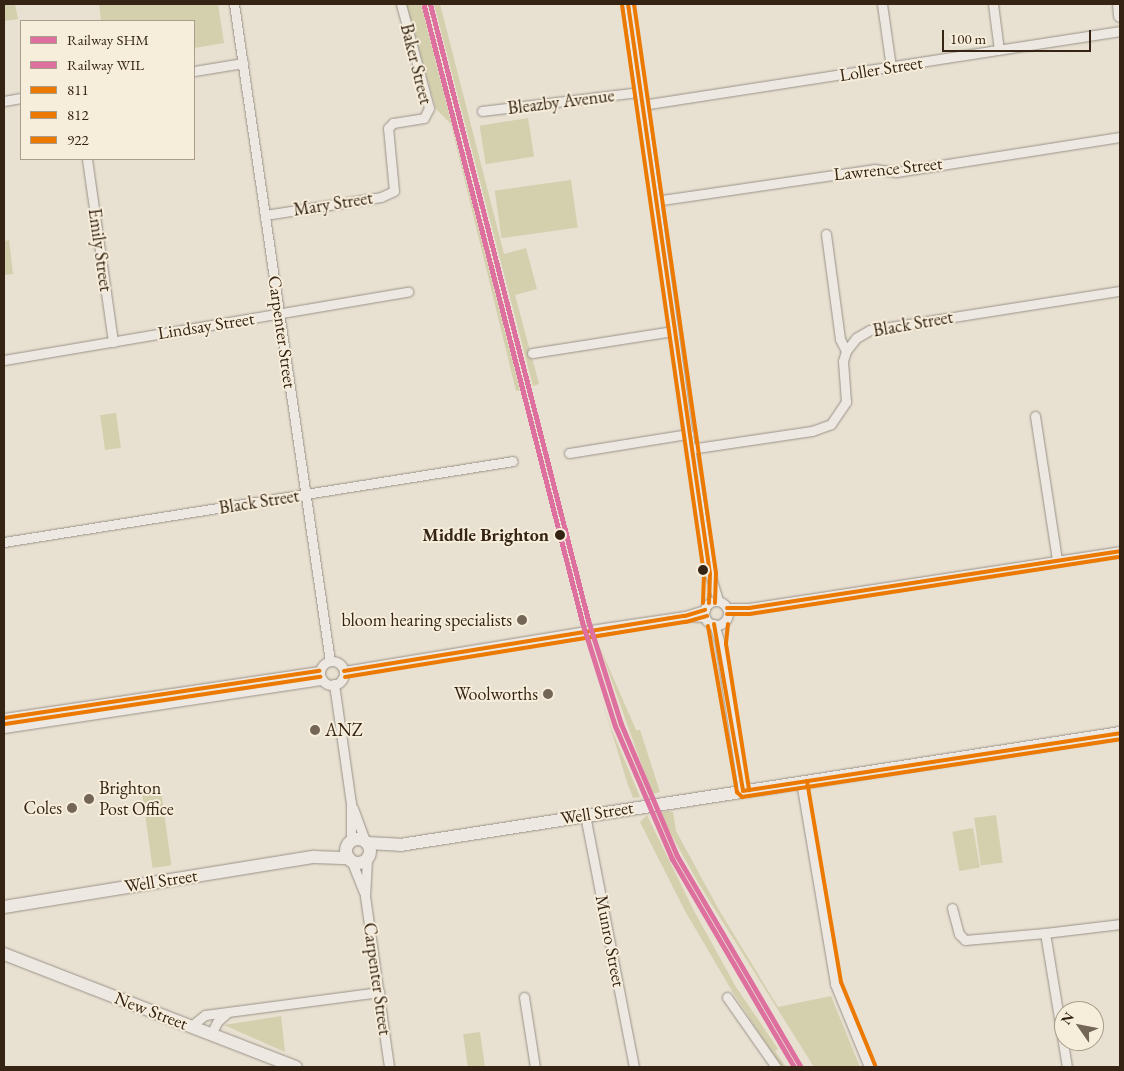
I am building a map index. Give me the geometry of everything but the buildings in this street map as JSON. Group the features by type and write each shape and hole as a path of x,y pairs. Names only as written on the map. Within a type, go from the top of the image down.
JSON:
{"street":[{"name":"Carpenter Street","path":"234,4 330,661"},
{"name":"Baker Street","path":"390,125 420,120 430,108 401,4"},
{"path":"628,4 673,331 710,574 709,608"},
{"path":"882,4 891,67"},
{"path":"993,4 999,50"},
{"path":"1119,4 1120,16"},
{"name":"Loller Street","path":"642,105 1120,31"},
{"path":"195,71 243,63"},
{"name":"Bleazby Avenue","path":"482,111 640,92"},
{"path":"4,101 20,98"},
{"name":"Mary Street","path":"264,215 391,194 394,187 387,132 390,125"},
{"name":"Lawrence Street","path":"655,201 874,168 896,172 1120,137"},
{"name":"Emily Street","path":"87,160 113,342"},
{"path":"690,449 812,431 831,424 846,402 843,361 846,350 840,339 826,234"},
{"name":"Black Street","path":"846,350 856,338 877,329 1120,291"},
{"name":"Lindsay Street","path":"4,360 408,292"},
{"path":"532,353 673,331"},
{"path":"1035,416 1057,560"},
{"path":"569,453 688,434"},
{"name":"Black Street","path":"4,542 513,461"},
{"path":"722,618 748,608 1120,551"},
{"path":"344,672 685,616 709,608"},
{"path":"709,608 722,618"},
{"path":"709,608 722,618"},
{"path":"722,618 720,644 743,791"},
{"path":"4,728 321,675 330,661 341,665 344,672 343,678 334,684"},
{"path":"4,718 321,675 334,684 351,803 350,859 357,862 367,858 370,848 351,803"},
{"name":"Well Street","path":"367,858 400,845 1120,733"},
{"path":"801,782 835,984 869,1067"},
{"name":"Munro Street","path":"585,816 634,1067"},
{"path":"350,843 366,842"},
{"name":"Well Street","path":"366,842 400,845"},
{"name":"Well Street","path":"5,908 314,857 350,843"},
{"name":"Well Street","path":"314,857 350,859"},
{"name":"Carpenter Street","path":"367,858 365,896 390,1065"},
{"name":"Carpenter Street","path":"350,859 365,896"},
{"path":"952,908 959,934 965,940 1120,924"},
{"path":"1045,933 1067,1067"},
{"name":"New Street","path":"4,954 296,1067"},
{"path":"191,1026 200,1016 379,992"},
{"path":"524,997 535,1067"},
{"path":"727,997 776,1067"},
{"path":"211,1034 217,1022 226,1014"}],"shaded area":[{"path":"4,4 15,4 18,19 4,21"},
{"path":"99,4 218,4 224,43 195,48 195,20 101,20"},
{"path":"406,4 421,4 520,390 516,391 451,124 436,109"},
{"path":"434,4 440,4 504,254 526,248 537,289 515,295 539,384 533,386"},
{"path":"528,118 534,157 486,164 480,126"},
{"path":"571,180 578,228 501,238 495,191"},
{"path":"9,240 13,274 4,275 4,241"},
{"path":"116,413 121,448 105,450 100,415"},
{"path":"599,645 636,730 640,730 660,792 652,794"},
{"path":"600,694 611,728 640,797 633,798"},
{"path":"161,791 171,865 153,868 142,794"},
{"path":"673,812 676,831 719,910 778,1007 831,996 860,1067 814,1067 699,884 659,813"},
{"path":"647,815 693,909 736,987 778,1049 775,1051 786,1067 781,1067 732,991 685,911 640,822"},
{"path":"996,815 1003,863 981,866 974,818"},
{"path":"973,828 980,867 959,871 952,832"},
{"path":"281,1016 285,1052 224,1025"},
{"path":"480,1032 485,1067 468,1067 463,1034"}],"rail line":[{"name":"SHM","path":"430,4 588,620 621,724 677,856 801,1067"},
{"name":"WIL","path":"424,6 582,622 615,726 672,859 794,1067"}],"transit line":[{"name":"811","path":"628,4 710,574 709,603"},
{"name":"922","path":"634,4 716,573 715,603"},
{"name":"812","path":"622,5 704,574 703,603"},
{"name":"811","path":"727,608 749,608 1120,551"},
{"name":"812","path":"727,614 750,614 1120,557"},
{"name":"811","path":"344,671 685,616 705,610"},
{"name":"812","path":"345,677 686,622 707,616"},
{"name":"811","path":"714,624 743,791 1120,733"},
{"name":"922","path":"728,624 726,644 749,790"},
{"name":"812","path":"708,626 737,792 742,797 1120,739"},
{"name":"811","path":"4,718 320,671"},
{"name":"812","path":"5,724 321,677"},
{"name":"922","path":"807,781 841,982 875,1065"}],"place":[{"name":"Middle Brighton","path":"560,535"},
{"name":"bloom hearing specialists","path":"522,620"},
{"name":"Woolworths","path":"548,694"},
{"name":"ANZ","path":"315,730"},
{"name":"Brighton Post Office","path":"89,799"},
{"name":"Coles","path":"72,808"}]}
